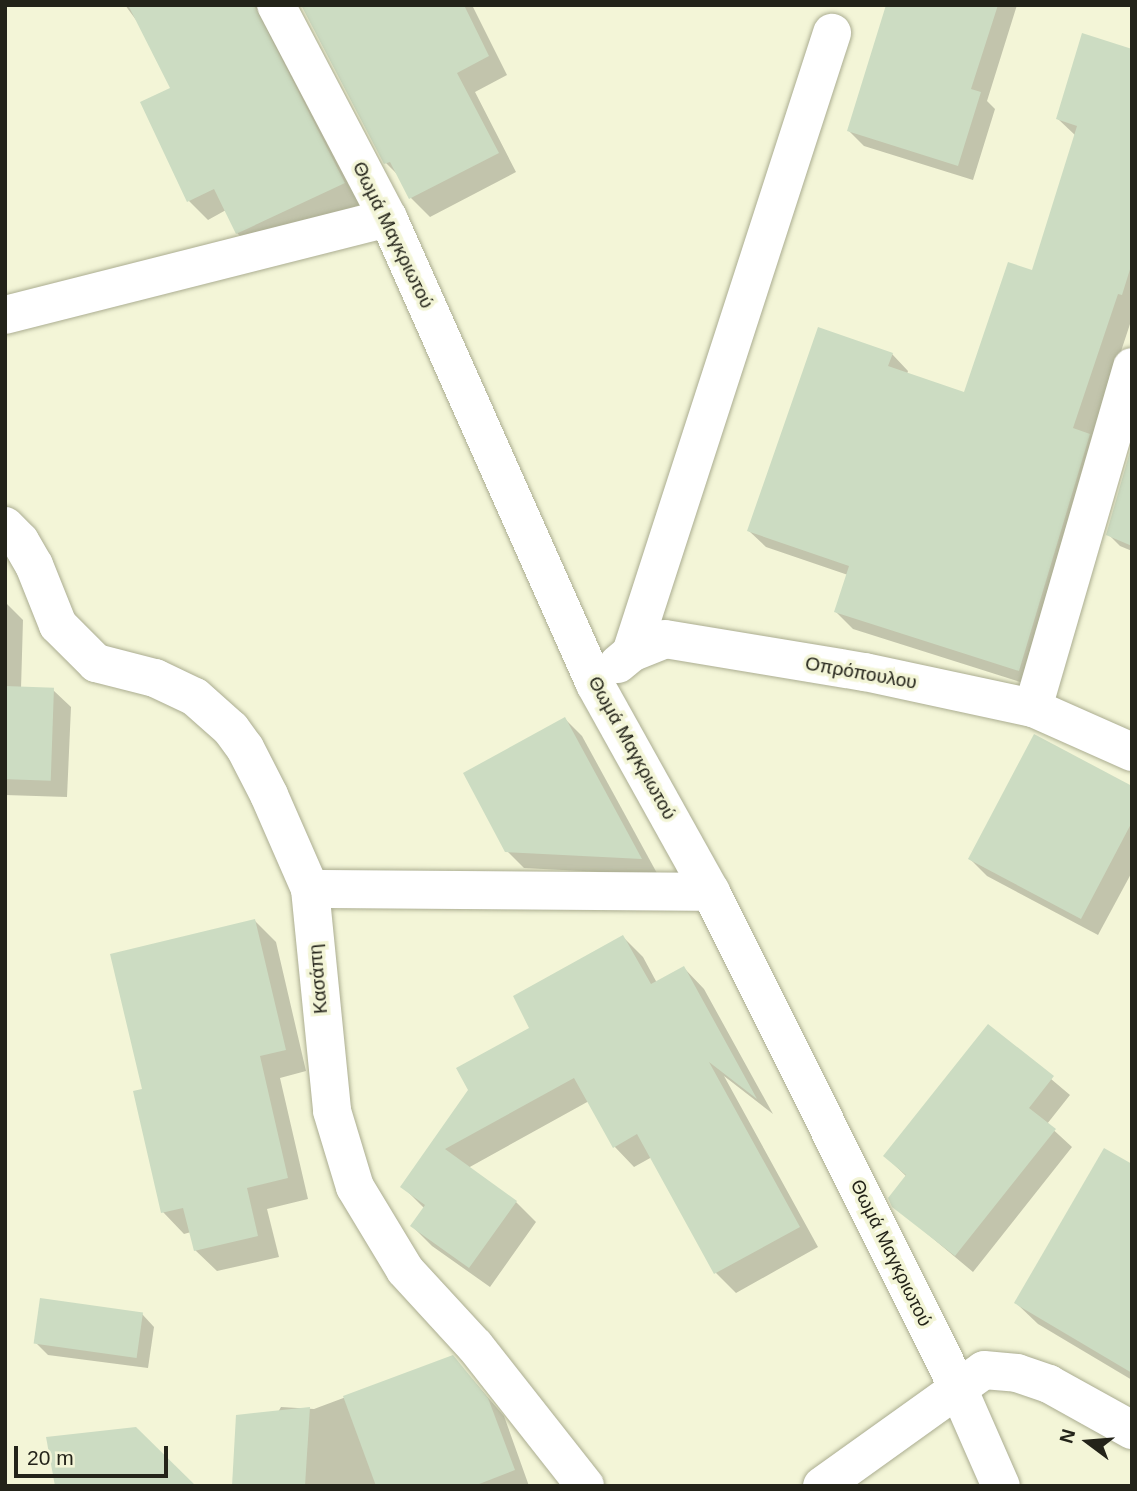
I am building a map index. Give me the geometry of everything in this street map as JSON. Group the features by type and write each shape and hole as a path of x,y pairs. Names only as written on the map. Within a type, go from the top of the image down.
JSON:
{"street":[{"name":"Θωμά Μαγκριωτού","path":"276,5 388,218 595,684 711,892 957,1386 1001,1486"},
{"path":"631,653 832,33"},
{"path":"5,316 388,218"},
{"path":"1033,708 1132,367"},
{"name":"Κασάπη","path":"5,526 20,541 34,565 58,625 96,663 165,683 195,698 231,729 270,795 310,889 332,1111 355,1187 405,1270 475,1346 585,1486"},
{"name":"Οπρόπουλου","path":"595,684 631,653 666,639 865,672 1033,708 1132,752"},
{"path":"310,889 711,892"},
{"path":"821,1486 957,1386 984,1370 1017,1373 1049,1384 1132,1430"}],"building":[{"path":"128,5 254,5 345,183 236,234 214,189 187,202 140,102 170,88"},
{"path":"301,5 464,5 489,56 457,73 499,153 409,199 390,162 384,164"},
{"path":"886,5 998,5 971,89 981,92 958,166 847,131"},
{"path":"1082,33 1132,49 1132,263 1122,295 1118,294 1073,428 1090,434 1019,671 834,612 849,566 747,531 818,327 893,353 888,366 964,392 1008,262 1032,270 1077,126 1056,119"},
{"path":"1132,448 1132,546 1106,535"},
{"path":"5,686 54,688 51,781 5,779"},
{"path":"565,717 642,859 505,852 463,773"},
{"path":"1034,734 1132,786 1132,822 1081,919 968,859"},
{"path":"255,919 286,1050 260,1056 288,1178 247,1188 258,1236 194,1251 183,1208 161,1213 133,1091 142,1089 110,954"},
{"path":"623,935 651,984 684,966 757,1099 709,1062 800,1227 714,1274 637,1134 613,1148 574,1078 445,1149 517,1201 469,1268 410,1226 425,1205 400,1187 468,1090 456,1068 529,1028 513,996"},
{"path":"988,1024 1054,1076 1029,1108 1056,1129 955,1256 892,1207 888,1198 906,1175 883,1156"},
{"path":"1104,1148 1132,1164 1132,1373 1014,1303"},
{"path":"40,1298 143,1312 137,1358 34,1344"},
{"path":"453,1355 488,1398 515,1470 474,1486 376,1486 343,1396"},
{"path":"310,1407 305,1486 232,1486 236,1415"},
{"path":"136,1427 196,1486 55,1486 46,1437"}]}
